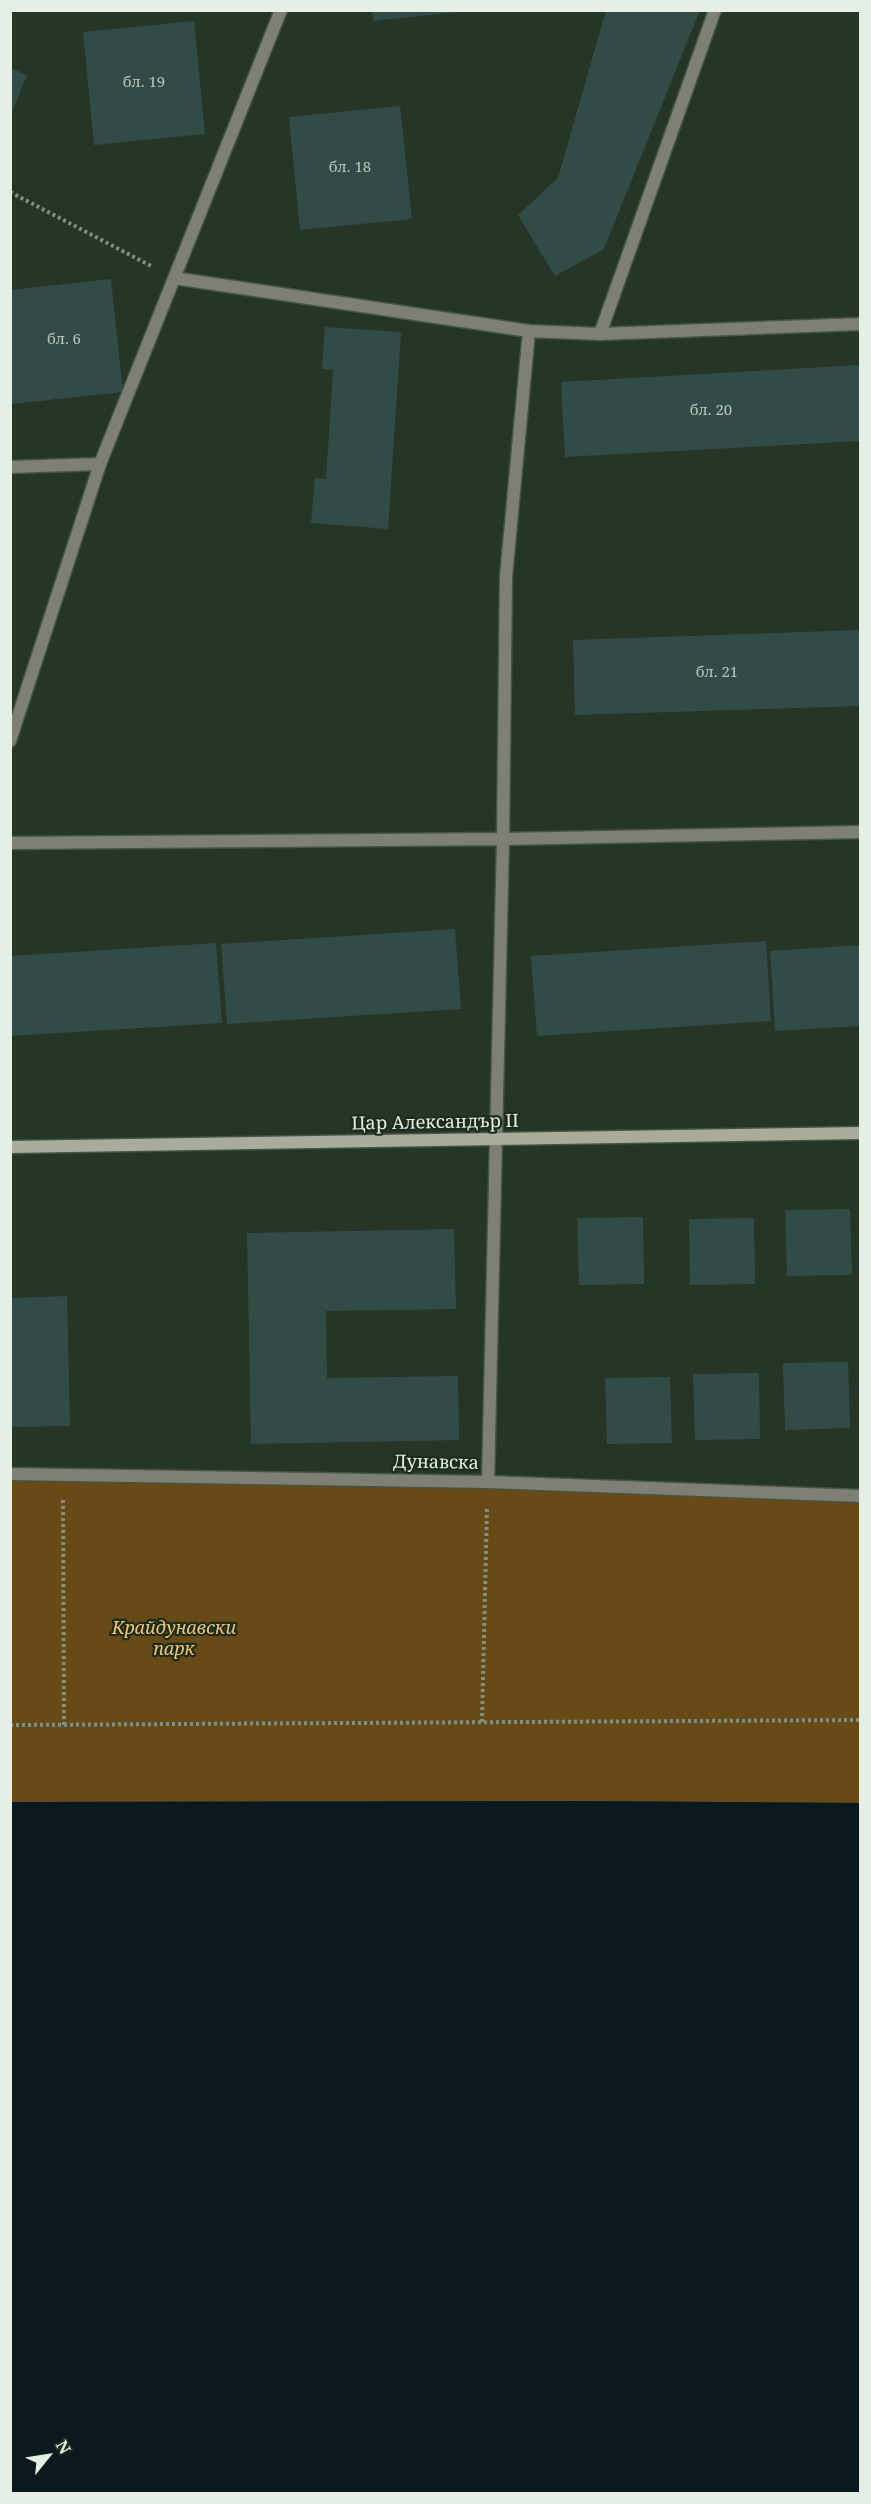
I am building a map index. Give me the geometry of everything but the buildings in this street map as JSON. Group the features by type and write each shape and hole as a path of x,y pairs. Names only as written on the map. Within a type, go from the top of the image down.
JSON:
{"street":[{"path":"10,741 100,464 281,10"},
{"path":"600,334 715,10"},
{"path":"174,278 529,331 600,334 861,324"},
{"path":"488,1482 503,839 506,577 529,331"},
{"path":"10,467 100,464"},
{"path":"10,843 503,839 861,832"},
{"name":"Цар Александър II","path":"10,1147 861,1133"},
{"name":"Дунавска","path":"10,1474 488,1482 861,1496"}],"path":[{"path":"10,192 174,278"},
{"path":"63,1475 64,1725"},
{"path":"482,1722 488,1482"},
{"path":"10,1725 861,1720"}],"green space":[{"name":"Крайдунавски парк","path":"11,1474 860,1496 860,1803 11,1802"}],"shaded area":[{"path":"11,1802 860,1803 860,2493 11,2493"}]}
